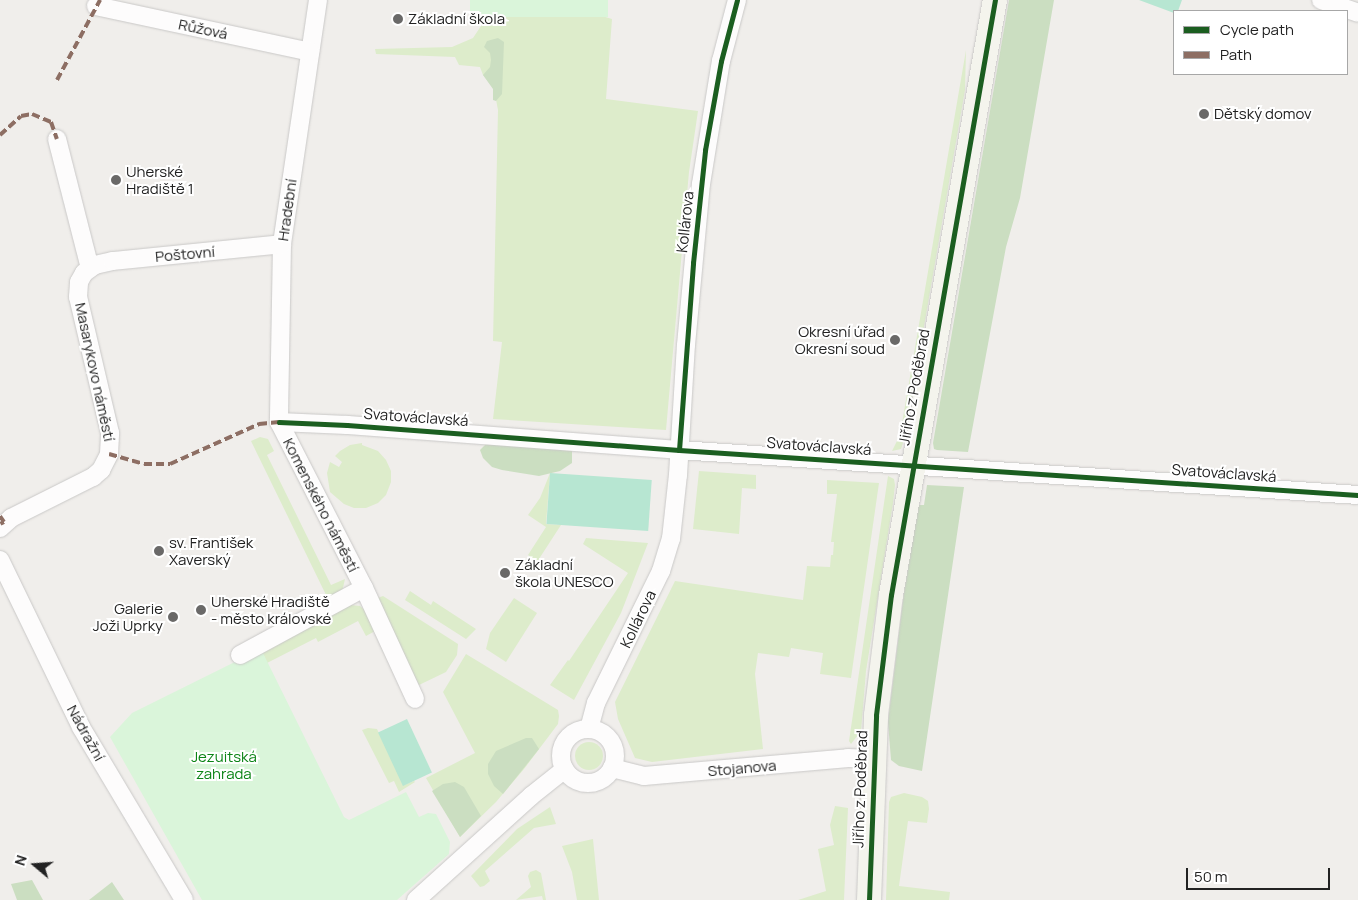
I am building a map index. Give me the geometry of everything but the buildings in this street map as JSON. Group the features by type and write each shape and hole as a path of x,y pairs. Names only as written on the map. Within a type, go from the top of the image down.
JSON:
{"street":[{"name":"Hradební","path":"280,422 282,244 318,0"},
{"name":"Kollárova","path":"589,729 593,711 652,590 668,552 675,506 693,262 704,159 721,61 737,0"},
{"name":"Jiřího z Poděbrad","path":"869,900 873,759 881,667 913,465 995,0"},
{"path":"1321,0 1358,13"},
{"name":"Růžová","path":"96,6 310,52"},
{"path":"57,139 90,268"},
{"name":"Poštovní","path":"90,268 113,261 282,244"},
{"name":"Masarykovo náměstí","path":"2,525 93,477 101,470 109,454 110,433 78,296 79,282 90,268"},
{"name":"Svatováclavská","path":"280,422 347,425 679,450 1358,495"},
{"name":"Komenského náměstí","path":"280,422 364,588 416,699"},
{"name":"Nádražní","path":"0,560 81,727 184,900"},
{"name":"Komenského náměstí","path":"240,655 364,588"},
{"path":"589,729 602,732 612,742 615,755 612,768 602,779 589,783 575,779 565,769 562,754 564,744 574,733 589,729"},
{"name":"Stojanova","path":"612,768 640,776 652,776 848,758 873,759"},
{"path":"416,900 517,809 565,769"}],"green space":[{"path":"470,0 608,0 608,17 470,17"},
{"path":"1009,0 1054,0 1020,198 1006,247 968,452 937,450 934,449 933,443"},
{"path":"1139,0 1182,0 1178,10 1173,10 1173,13"},
{"path":"602,16 612,19 606,99 698,111 689,172 666,430 493,419 502,342 493,341 498,110 494,89 483,75 480,67 459,65 455,57 376,54 375,49 452,47 473,38 487,17"},
{"path":"498,38 504,42 502,94 496,101 493,100 493,89 483,75 490,67 491,60 490,53 484,47 487,41"},
{"path":"966,50 965,90 909,413 901,449 892,451 900,435"},
{"path":"260,437 268,439 274,451 267,455 331,585 345,579 342,592 328,599 251,441"},
{"path":"362,443 362,445 378,451 386,460 391,471 391,482 386,495 378,503 366,508 354,508 344,504 330,492 327,473 330,462 339,467 342,462 335,456 340,451 350,445"},
{"path":"487,443 572,450 572,463 560,471 539,476 502,470 492,467 483,458 480,450"},
{"path":"699,471 756,475 756,489 742,488 739,534 693,529"},
{"path":"550,473 546,524 561,525 537,562 528,555 546,527 528,515 540,498"},
{"path":"550,473 652,480 648,531 546,524"},
{"path":"888,476 894,479 893,503 866,671 861,731 851,744 849,741"},
{"path":"827,480 879,483 851,678 820,674 823,653 791,648 789,657 758,653 755,674 763,749 652,762 635,758 618,719 615,702 675,581 803,600 807,566 830,567 831,555 833,555 834,542 831,542 837,494 827,494"},
{"path":"927,485 964,487 922,771 899,766 891,760 888,722 904,592 918,505 924,505"},
{"path":"586,538 648,543 621,613 574,700 550,685 569,661 628,573 583,544"},
{"path":"410,591 431,605 433,601 476,629 466,639 405,600"},
{"path":"383,596 458,644 457,655 446,672 419,685 379,608 378,598"},
{"path":"514,598 537,613 506,662 486,649 490,633"},
{"path":"351,605 360,606 368,613 377,630 366,636 358,621 318,642 316,638 267,663 261,649"},
{"name":"Jezuitská zahrada","path":"261,649 344,817 349,820 406,792 419,817 428,813 436,814 450,842 449,854 397,900 202,900 110,737 132,713"},
{"path":"466,654 558,710 559,716 558,724 524,769 496,802 460,837 426,778 475,753 443,692"},
{"path":"407,719 432,772 403,786 378,733"},
{"path":"368,728 377,729 404,785 415,782 399,792 394,781 389,783 362,730"},
{"path":"526,738 532,738 539,749 503,794 494,786 488,774 488,764 496,751"},
{"path":"589,742 599,746 603,756 599,766 589,770 579,766 575,756 579,746"},
{"path":"455,782 464,787 481,816 460,837 432,791 443,784"},
{"path":"904,793 922,797 928,801 929,809 927,823 908,821 899,886 950,892 949,900 886,900 889,802 891,797"},
{"path":"835,806 848,808 844,900 798,900 826,891 818,849 834,845 830,825"},
{"path":"550,807 556,824 534,828 485,871 490,881 480,887 471,876 517,829"},
{"path":"593,839 599,900 577,900 572,872 562,846"},
{"path":"536,870 541,873 546,900 543,900 542,896 516,900 531,887 528,876 530,872"},
{"path":"32,880 43,900 17,900 11,884"},
{"path":"112,882 124,900 89,900"}],"marked path":[{"path":"57,80 100,0"},
{"path":"0,135 21,116 32,114 51,122 57,139"},
{"path":"109,454 144,464 170,464 259,424 279,422"},
{"path":"0,516 4,522 0,524"}],"cycle path":[{"path":"679,450 693,263 705,150 721,61 737,0"},
{"path":"869,900 876,715 891,595 995,0"},
{"path":"279,422 347,425 679,450 1358,495"}],"place":[{"name":"Základní škola","path":"398,19"},
{"name":"Dětský domov","path":"1204,114"},
{"name":"Uherské Hradiště 1","path":"116,180"},
{"name":"Okresní úřad Okresní soud","path":"895,340"},
{"name":"sv. František Xaverský","path":"159,551"},
{"name":"Základní škola UNESCO","path":"505,573"},
{"name":"Uherské Hradiště - město královské","path":"201,610"},
{"name":"Galerie Joži Uprky","path":"173,617"}]}
